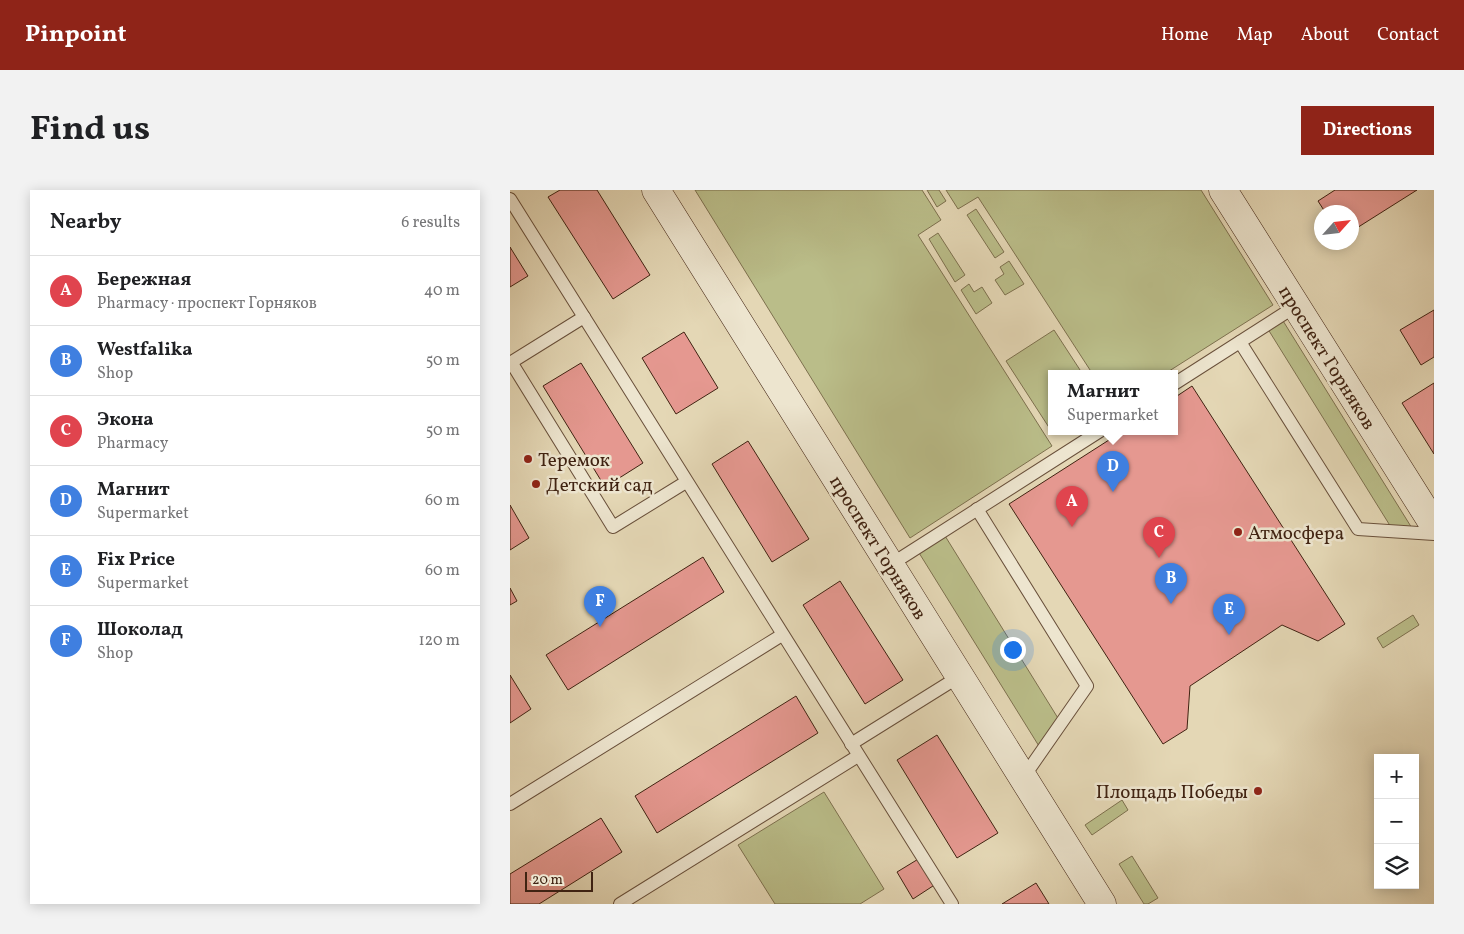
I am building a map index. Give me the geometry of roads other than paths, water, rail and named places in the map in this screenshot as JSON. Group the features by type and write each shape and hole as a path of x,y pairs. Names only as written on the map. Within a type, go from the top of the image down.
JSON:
{"main road":[{"name":"проспект Горняков","path":"656,190 1102,904"},
{"name":"проспект Горняков","path":"1222,190 1434,525"}],"lane":[{"path":"510,199 952,904"},
{"path":"1178,381 1296,306"},
{"path":"584,318 511,362 613,526 686,482"},
{"path":"1240,342 1358,530 1434,534"},
{"path":"890,564 1094,435"},
{"path":"977,509 1087,686 1023,778"},
{"path":"510,804 782,635"},
{"path":"851,744 960,676"},
{"path":"620,904 858,756"}],"place":[{"name":"Теремок","path":"528,459"},
{"name":"Детский сад","path":"536,484"},
{"name":"Магнит","path":"1113,492"},
{"name":"Бережная","path":"1072,527"},
{"name":"Атмосфера","path":"1238,532"},
{"name":"Экона","path":"1159,558"},
{"name":"Westfalika","path":"1171,604"},
{"name":"Шоколад","path":"600,627"},
{"name":"Fix Price","path":"1229,635"},
{"name":"Площадь Победы","path":"1258,791"}]}
